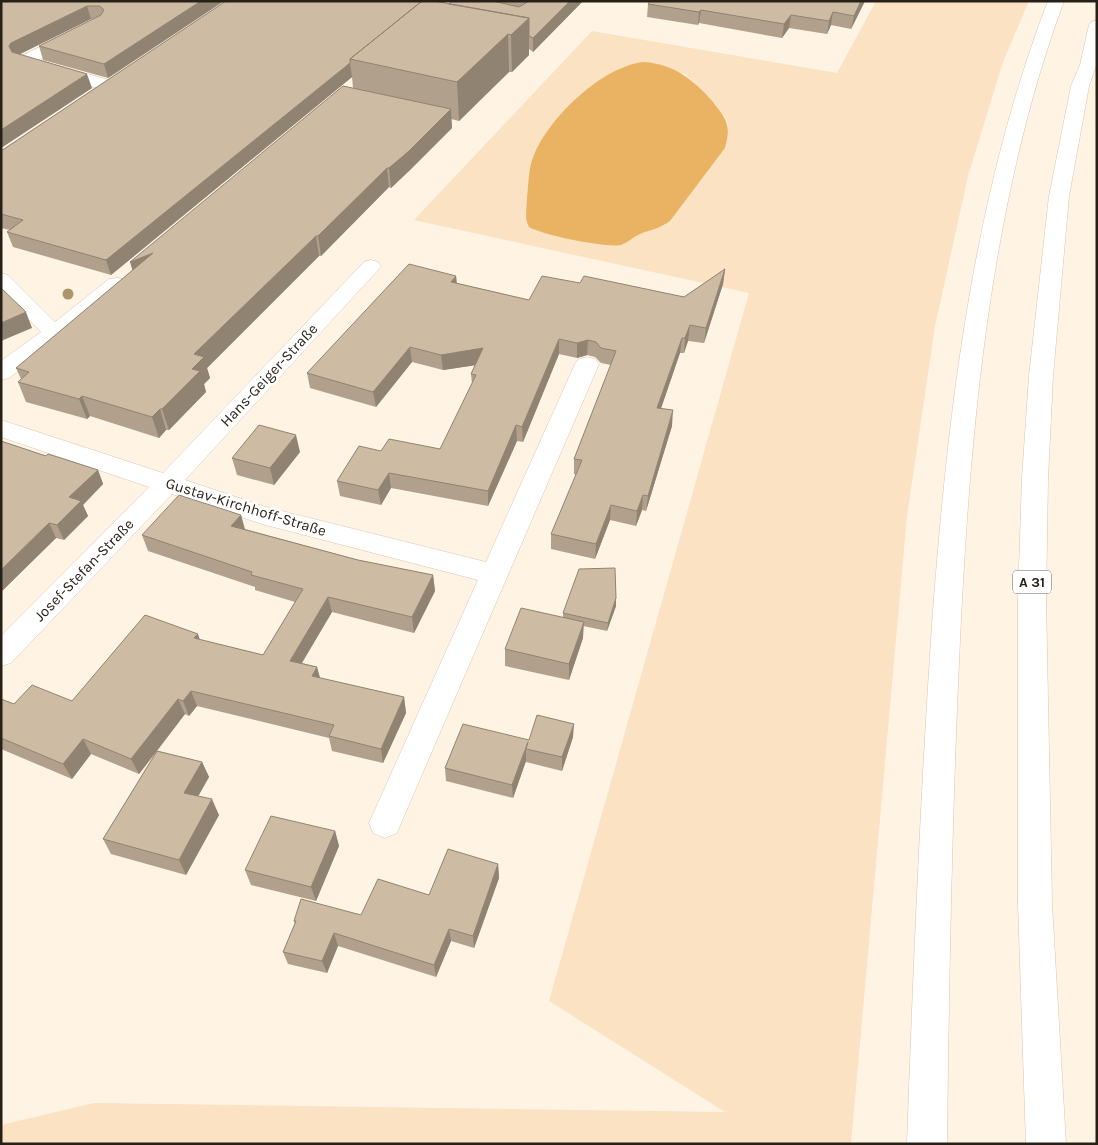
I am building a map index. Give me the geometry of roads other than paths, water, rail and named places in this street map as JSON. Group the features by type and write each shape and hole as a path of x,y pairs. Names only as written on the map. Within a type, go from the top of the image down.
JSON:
{"main road":[{"path":"927,1144 938,764 956,480 974,337 994,223 1014,130 1056,1"},
{"path":"432,21 454,2"},
{"name":"A 31","path":"1046,1144 1035,904 1032,599 1035,478 1041,376 1059,196 1080,86 1088,65 1097,25"},
{"path":"90,28 23,61 110,86"},
{"path":"94,96 126,76"},
{"name":"Hans-Geiger-Straße","path":"167,484 371,266"},
{"path":"1,373 53,332 92,305 134,270"},
{"path":"1,279 53,332"},
{"path":"385,823 587,364"},
{"name":"Gustav-Kirchhoff-Straße","path":"1,428 262,515 493,574"},
{"name":"Josef-Stefan-Straße","path":"1,655 167,484"}]}
